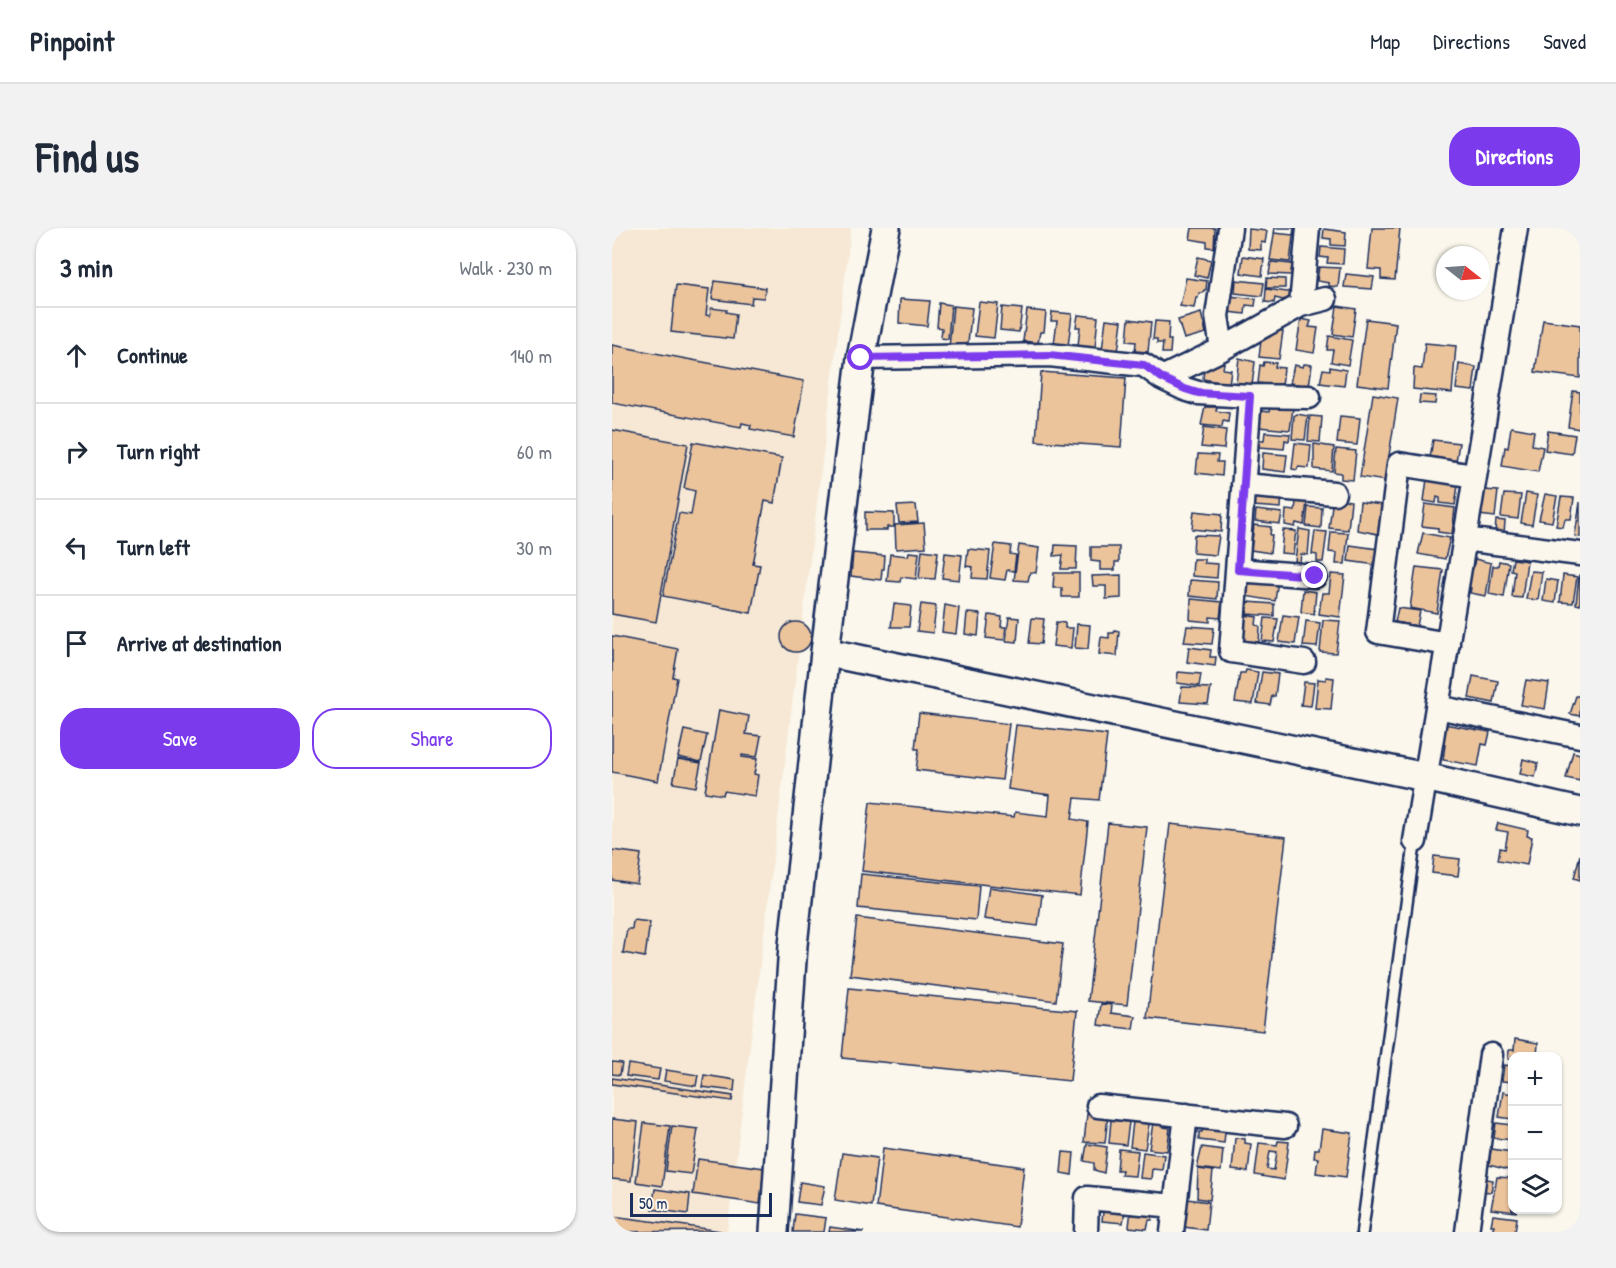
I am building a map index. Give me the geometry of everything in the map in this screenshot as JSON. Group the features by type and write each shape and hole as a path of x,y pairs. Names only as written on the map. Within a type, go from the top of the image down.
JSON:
{"street":[{"path":"774,1232 793,945 825,652 861,358 886,228"},
{"path":"1222,349 1217,316 1230,228"},
{"path":"1301,305 1308,228"},
{"path":"1415,841 1516,228"},
{"path":"1162,378 1222,349 1301,305 1325,299"},
{"path":"861,358 1049,355 1144,365 1162,378 1198,393 1309,397"},
{"path":"1250,396 1231,651 1304,663"},
{"path":"1448,644 1378,632 1399,465 1474,476"},
{"path":"1244,485 1334,493"},
{"path":"1464,539 1580,554"},
{"path":"1238,570 1315,576"},
{"path":"825,652 1425,777 1580,812"},
{"path":"1437,707 1580,736"},
{"path":"1467,1232 1491,1055"},
{"path":"1098,1106 1285,1125"},
{"path":"1172,1232 1186,1115"},
{"path":"1086,1232 1088,1198 1175,1206"}],"lane":[{"path":"1362,1232 1415,841"}],"shaded area":[{"path":"612,228 851,228 727,1232 612,1232"}],"building":[{"path":"1192,228 1215,228 1214,248 1207,247 1207,242 1190,239"},
{"path":"1275,228 1294,228 1290,262 1270,260"},
{"path":"1275,228 1294,228 1293,235 1274,233"},
{"path":"1372,228 1400,228 1395,280 1381,279 1381,270 1368,269"},
{"path":"1249,229 1267,231 1265,243 1261,242 1261,250 1248,249"},
{"path":"1324,229 1346,232 1345,246 1331,245 1331,239 1323,238"},
{"path":"1321,247 1344,249 1343,264 1327,263 1328,258 1320,257"},
{"path":"1243,256 1264,259 1262,276 1241,273"},
{"path":"1198,257 1211,260 1207,278 1194,275"},
{"path":"1271,262 1292,264 1291,275 1269,274"},
{"path":"1319,267 1340,268 1338,287 1317,281"},
{"path":"1346,274 1374,277 1372,289 1344,287"},
{"path":"1186,278 1207,281 1206,290 1199,293 1194,308 1180,306"},
{"path":"1267,278 1285,279 1285,288 1266,288"},
{"path":"1236,280 1264,283 1262,296 1235,293"},
{"path":"715,281 765,288 764,298 752,297 751,304 712,299"},
{"path":"676,285 709,289 706,315 710,316 711,308 736,314 733,339 671,332"},
{"path":"1266,289 1287,292 1294,289 1296,295 1283,300 1275,298 1274,303 1265,302"},
{"path":"1229,296 1256,299 1255,306 1246,305 1245,314 1228,312"},
{"path":"900,299 930,301 927,326 899,323"},
{"path":"979,302 998,304 994,338 975,336"},
{"path":"939,303 951,305 948,339 941,338 942,328 937,327"},
{"path":"953,306 972,308 967,351 949,348"},
{"path":"1337,306 1356,309 1352,337 1333,334"},
{"path":"1002,307 1022,309 1019,332 1000,330"},
{"path":"1027,310 1046,312 1044,332 1040,332 1038,343 1023,341"},
{"path":"1052,312 1072,314 1068,346 1054,344 1057,321 1051,321"},
{"path":"1201,313 1206,333 1184,339 1178,320"},
{"path":"1078,315 1098,317 1095,348 1078,346 1080,327 1076,327"},
{"path":"1106,319 1122,321 1118,352 1102,350"},
{"path":"1129,319 1151,322 1148,352 1135,351 1136,342 1127,341"},
{"path":"1301,319 1311,321 1309,327 1318,328 1314,353 1296,350"},
{"path":"1366,319 1396,323 1388,388 1357,384"},
{"path":"1543,320 1580,325 1580,378 1535,372"},
{"path":"1155,321 1169,322 1170,353 1162,353 1163,343 1157,343 1157,339 1153,339"},
{"path":"1271,328 1283,331 1279,359 1259,357 1262,333"},
{"path":"1329,336 1352,340 1348,365 1331,362 1333,350 1327,350"},
{"path":"1425,343 1456,346 1452,393 1413,389 1414,368 1422,369"},
{"path":"612,345 804,381 794,437 750,429 751,425 742,423 741,427 612,403"},
{"path":"1239,358 1255,362 1252,385 1236,383"},
{"path":"1212,362 1224,363 1223,369 1231,370 1229,384 1203,379 1204,368 1212,369"},
{"path":"1264,362 1276,363 1275,367 1284,368 1282,386 1258,383 1260,365 1263,366"},
{"path":"1304,364 1312,365 1309,386 1290,383 1294,365 1303,367"},
{"path":"1459,364 1476,367 1473,391 1456,389"},
{"path":"1330,367 1346,370 1344,386 1320,383 1323,369 1330,370"},
{"path":"1041,372 1126,378 1121,447 1036,441"},
{"path":"1573,391 1580,392 1580,429 1568,427"},
{"path":"1373,394 1398,398 1385,481 1360,477"},
{"path":"1420,395 1436,396 1435,404 1419,403"},
{"path":"1270,406 1293,408 1290,430 1259,427 1261,411 1269,412"},
{"path":"1205,407 1217,407 1216,411 1229,413 1228,422 1223,421 1222,427 1201,425"},
{"path":"1297,414 1308,416 1305,440 1292,439 1294,416"},
{"path":"1310,416 1322,417 1320,442 1308,441"},
{"path":"1340,416 1360,418 1357,445 1337,443"},
{"path":"1204,427 1226,430 1224,449 1201,447"},
{"path":"1511,427 1534,431 1532,445 1543,447 1538,472 1502,466"},
{"path":"612,430 688,444 656,622 612,614"},
{"path":"1548,431 1575,435 1572,454 1545,450"},
{"path":"1265,432 1290,434 1289,441 1285,440 1284,449 1259,447 1259,440 1264,440"},
{"path":"1433,440 1459,443 1456,462 1430,458"},
{"path":"693,442 782,458 774,503 765,501 753,564 760,565 751,613 663,596 679,513 691,515 695,491 684,488"},
{"path":"1295,443 1311,445 1309,468 1292,469"},
{"path":"1314,444 1334,447 1332,471 1314,469"},
{"path":"1336,449 1356,451 1353,480 1341,479 1341,473 1334,472"},
{"path":"1263,453 1287,455 1285,472 1262,469"},
{"path":"1198,454 1218,455 1217,462 1223,462 1222,476 1196,473"},
{"path":"1427,479 1458,485 1455,505 1440,503 1440,498 1437,497 1436,503 1424,501"},
{"path":"1483,490 1498,491 1495,517 1479,515"},
{"path":"1282,491 1281,508 1253,506 1254,493"},
{"path":"1526,493 1537,495 1532,525 1521,523"},
{"path":"1504,494 1521,495 1518,519 1501,517"},
{"path":"1545,494 1557,496 1552,522 1539,520"},
{"path":"1561,497 1574,498 1571,519 1565,519 1563,527 1556,526"},
{"path":"1333,498 1351,501 1348,530 1329,528"},
{"path":"1296,502 1307,502 1304,525 1296,523 1295,527 1285,525 1286,510 1295,511"},
{"path":"1360,502 1382,505 1378,534 1357,530"},
{"path":"1580,502 1580,537 1575,536"},
{"path":"1425,504 1455,508 1452,534 1438,532 1438,528 1422,526"},
{"path":"916,505 918,522 899,523 897,506"},
{"path":"1308,507 1322,508 1321,528 1306,526"},
{"path":"1256,510 1282,513 1280,524 1255,521"},
{"path":"1194,511 1222,514 1221,532 1192,529"},
{"path":"865,512 894,513 894,527 887,527 887,530 865,530"},
{"path":"1496,520 1505,521 1504,534 1495,533"},
{"path":"924,523 926,547 896,549 895,525"},
{"path":"1254,525 1271,527 1270,553 1251,550"},
{"path":"1299,529 1310,531 1308,555 1301,554 1300,562 1295,561"},
{"path":"1283,530 1296,531 1293,554 1281,553"},
{"path":"1315,531 1327,532 1323,562 1317,562 1317,555 1312,554"},
{"path":"1331,532 1348,533 1345,564 1336,564 1337,553 1329,552"},
{"path":"1423,533 1450,538 1445,559 1418,554"},
{"path":"1194,535 1219,536 1216,555 1193,553"},
{"path":"995,544 1011,546 1010,554 1016,555 1014,571 1007,570 1005,580 990,578"},
{"path":"1019,545 1039,548 1036,573 1030,572 1028,581 1014,580"},
{"path":"1055,545 1077,546 1076,569 1061,569 1063,555 1054,556"},
{"path":"1350,545 1378,549 1376,565 1348,561"},
{"path":"1091,547 1119,547 1119,562 1115,562 1115,570 1100,570 1100,562 1091,561"},
{"path":"968,549 990,551 987,579 972,578 973,567 966,566"},
{"path":"922,550 938,552 935,579 919,578"},
{"path":"909,552 919,553 916,579 901,577 900,582 887,581 890,554 908,556"},
{"path":"853,553 885,556 881,580 851,576"},
{"path":"945,553 962,555 959,580 942,578"},
{"path":"1193,559 1204,559 1204,563 1218,564 1217,578 1192,576"},
{"path":"1475,559 1491,563 1486,596 1470,593 1471,588 1468,587 1470,567 1473,568"},
{"path":"1513,559 1527,561 1522,598 1512,597 1515,571 1511,570"},
{"path":"1499,561 1509,563 1504,597 1489,594 1493,566 1498,566"},
{"path":"1416,567 1443,570 1437,613 1410,608"},
{"path":"1531,571 1542,572 1538,600 1526,599"},
{"path":"1054,573 1079,573 1079,597 1062,597 1062,588 1053,588"},
{"path":"1331,574 1345,575 1340,617 1319,614 1322,593 1329,593"},
{"path":"1121,575 1121,598 1106,599 1106,586 1093,586 1092,576"},
{"path":"1563,575 1577,577 1573,603 1560,602"},
{"path":"1580,575 1580,605 1576,604"},
{"path":"1248,576 1278,580 1275,601 1245,596"},
{"path":"1546,579 1558,581 1555,603 1543,601"},
{"path":"1190,580 1218,582 1217,599 1189,596"},
{"path":"1303,590 1316,592 1314,614 1301,612"},
{"path":"1191,599 1222,602 1220,618 1210,617 1210,622 1190,620"},
{"path":"1248,602 1274,604 1274,616 1247,614"},
{"path":"894,604 911,606 909,627 891,627"},
{"path":"921,604 936,606 933,633 917,631"},
{"path":"945,605 959,608 956,634 942,632"},
{"path":"1398,608 1420,611 1417,626 1395,622"},
{"path":"967,613 980,614 978,636 965,634"},
{"path":"989,615 1002,617 1001,627 1006,627 1004,640 986,638"},
{"path":"1244,615 1257,617 1256,625 1260,626 1259,642 1241,640"},
{"path":"1283,615 1299,617 1295,644 1279,642"},
{"path":"1009,617 1019,618 1017,642 1006,641"},
{"path":"1032,618 1044,619 1041,644 1029,643"},
{"path":"1265,618 1278,619 1274,642 1262,641"},
{"path":"1323,620 1340,621 1336,653 1320,652"},
{"path":"1306,621 1320,623 1317,647 1303,646"},
{"path":"796,622 807,626 811,637 807,648 796,652 785,648 781,637 785,626"},
{"path":"1056,622 1065,623 1065,628 1073,628 1071,648 1053,646"},
{"path":"1077,624 1090,625 1088,649 1075,648"},
{"path":"1187,626 1214,628 1212,644 1184,642"},
{"path":"1115,630 1119,631 1117,656 1099,654 1101,637 1109,638 1109,633 1114,633"},
{"path":"612,636 678,649 673,677 677,678 658,781 612,772"},
{"path":"1189,647 1211,650 1210,657 1216,657 1215,666 1187,662"},
{"path":"1246,670 1258,672 1253,704 1235,702 1240,673 1245,673"},
{"path":"1178,672 1201,674 1199,686 1177,683"},
{"path":"1262,672 1278,674 1275,696 1272,696 1270,705 1257,703"},
{"path":"1473,676 1498,681 1494,703 1469,698"},
{"path":"1326,677 1334,678 1331,709 1315,708 1318,679 1326,680"},
{"path":"1526,680 1549,683 1545,709 1521,705"},
{"path":"1304,682 1314,683 1311,706 1301,705"},
{"path":"1182,687 1211,688 1208,704 1180,702"},
{"path":"1576,696 1580,696 1580,716 1570,714"},
{"path":"719,710 749,716 746,734 761,736 757,757 742,755 742,757 757,759 754,774 758,775 755,796 724,791 723,795 705,792"},
{"path":"919,713 1009,724 1002,780 916,770 919,749 915,749"},
{"path":"1444,724 1490,732 1487,745 1482,744 1478,766 1443,760 1445,745 1441,745"},
{"path":"1016,725 1107,735 1099,800 1075,798 1072,819 1088,822 1080,895 862,871 870,802 1014,817 1015,812 1048,816 1050,795 1008,789"},
{"path":"684,730 707,735 701,762 678,757"},
{"path":"1573,752 1580,754 1580,781 1566,778"},
{"path":"678,759 701,763 696,787 673,783"},
{"path":"1523,759 1538,763 1535,777 1520,774"},
{"path":"1108,823 1147,827 1127,1005 1088,1001"},
{"path":"1498,823 1528,830 1527,836 1532,837 1527,865 1498,860 1500,848 1505,849 1508,832 1496,830"},
{"path":"1170,824 1286,837 1263,1031 1147,1018"},
{"path":"612,850 641,854 637,884 612,880"},
{"path":"1580,855 1580,880 1574,878"},
{"path":"1434,856 1460,859 1458,876 1432,873"},
{"path":"861,874 979,886 976,920 858,908"},
{"path":"989,887 1042,895 1038,926 984,919"},
{"path":"857,918 1063,944 1056,1001 850,975"},
{"path":"633,920 650,922 645,957 623,953 627,929 632,929"},
{"path":"849,988 1077,1011 1070,1081 842,1058"},
{"path":"1101,1004 1112,1005 1111,1013 1135,1016 1133,1029 1098,1025"},
{"path":"1515,1039 1538,1043 1537,1052 1509,1052 1514,1050"},
{"path":"612,1062 622,1063 620,1075 612,1074"},
{"path":"628,1064 660,1069 658,1080 626,1076"},
{"path":"1504,1065 1508,1066 1508,1082 1502,1081"},
{"path":"666,1070 698,1075 696,1086 664,1081"},
{"path":"704,1075 735,1080 734,1091 702,1087"},
{"path":"612,1078 733,1096 732,1101 612,1084"},
{"path":"1503,1092 1508,1093 1508,1118 1499,1117"},
{"path":"1087,1114 1108,1115 1105,1143 1084,1142"},
{"path":"612,1119 638,1122 631,1181 612,1179"},
{"path":"1111,1120 1129,1122 1126,1145 1109,1143"},
{"path":"1133,1122 1149,1124 1145,1149 1130,1147"},
{"path":"1226,1122 1224,1143 1199,1140 1199,1132 1202,1132 1203,1127"},
{"path":"644,1123 670,1126 662,1186 636,1182"},
{"path":"1153,1123 1164,1124 1164,1127 1170,1128 1167,1151 1149,1149"},
{"path":"1496,1123 1508,1124 1508,1140 1494,1138"},
{"path":"672,1126 698,1129 691,1174 666,1171"},
{"path":"1322,1129 1352,1133 1346,1177 1316,1173 1318,1158 1314,1158 1315,1149 1319,1149"},
{"path":"1235,1138 1245,1139 1245,1143 1251,1144 1248,1172 1232,1170"},
{"path":"1278,1141 1289,1142 1284,1180 1255,1175 1259,1143 1277,1145","holes":["1270,1151 1277,1152 1274,1170 1267,1169"]},
{"path":"1087,1144 1107,1147 1104,1173 1094,1170 1094,1163 1084,1161"},
{"path":"1202,1147 1223,1150 1221,1171 1197,1168"},
{"path":"883,1148 1024,1167 1017,1227 876,1207"},
{"path":"1119,1149 1138,1151 1135,1176 1121,1175 1122,1170 1117,1170"},
{"path":"1491,1149 1508,1151 1508,1170 1489,1165"},
{"path":"1063,1152 1074,1153 1072,1175 1061,1173"},
{"path":"1143,1152 1164,1155 1162,1170 1152,1169 1151,1179 1140,1178"},
{"path":"842,1153 877,1158 871,1206 835,1200"},
{"path":"698,1159 764,1168 760,1204 693,1194"},
{"path":"1198,1169 1213,1171 1210,1200 1197,1198"},
{"path":"1497,1177 1508,1178 1508,1211 1491,1209"},
{"path":"1481,1178 1493,1180 1491,1192 1479,1191"},
{"path":"800,1182 825,1186 821,1205 797,1202"},
{"path":"655,1189 690,1194 688,1214 652,1209"},
{"path":"1187,1199 1209,1202 1206,1230 1184,1227"},
{"path":"1104,1203 1126,1205 1123,1223 1102,1221"},
{"path":"1131,1209 1153,1212 1147,1229 1129,1227"},
{"path":"795,1214 826,1218 824,1232 793,1232"},
{"path":"1493,1215 1517,1218 1515,1232 1489,1232 1489,1230 1492,1231 1494,1225 1491,1225"},
{"path":"612,1216 665,1223 721,1231 612,1232"},
{"path":"830,1227 864,1232 829,1232"}],"route":[{"path":"861,358 1049,355 1144,365 1162,378 1198,393 1250,396 1238,570 1315,576"}]}
